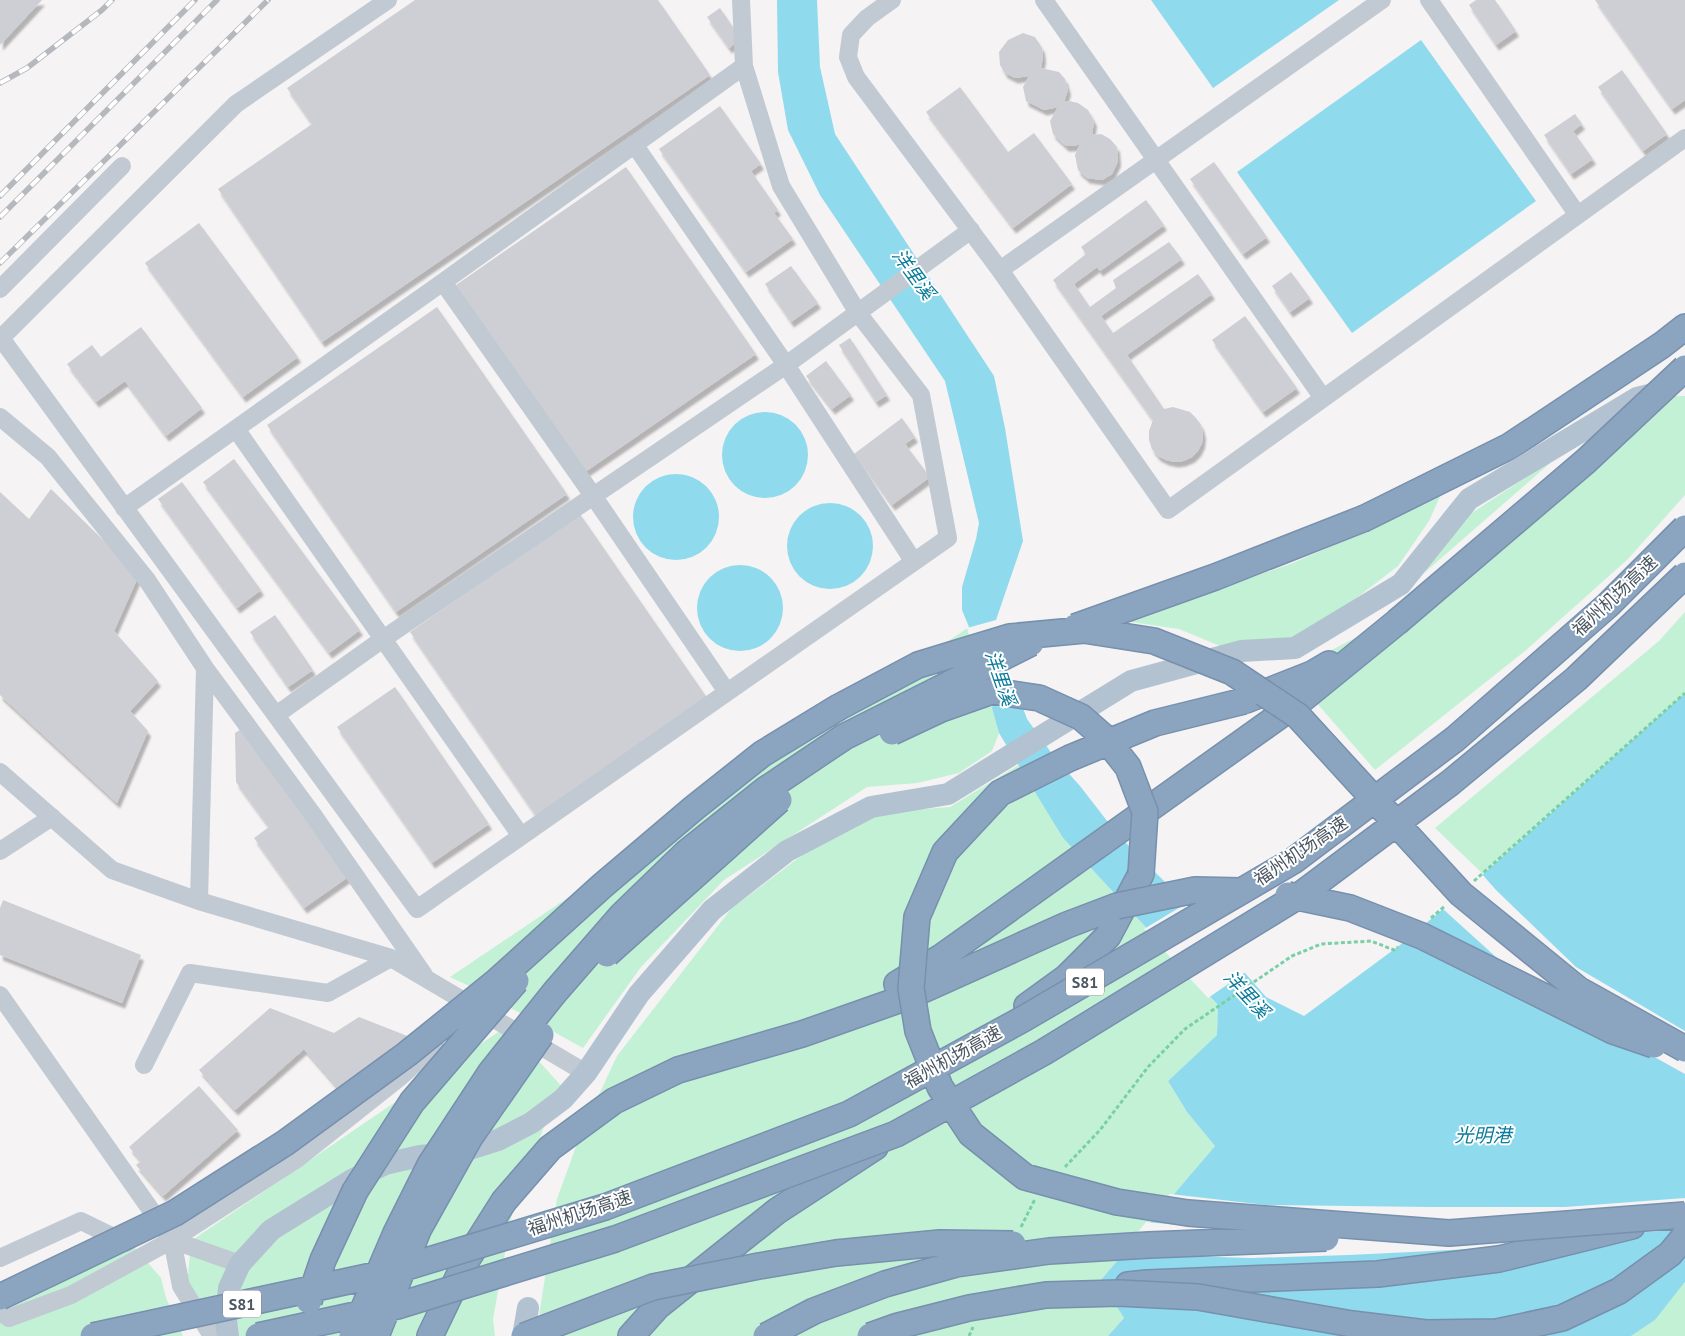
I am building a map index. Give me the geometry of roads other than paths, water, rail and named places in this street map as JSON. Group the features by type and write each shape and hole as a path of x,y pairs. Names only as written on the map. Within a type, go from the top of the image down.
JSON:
{"highway":[{"path":"352,1336 396,1233 430,1165 490,1072 555,992 622,915 686,853 765,790 844,737 1030,644 1215,577 1365,518 1510,446 1662,345 1685,327"},
{"path":"802,1034 875,998 943,956 1300,701 1586,461 1685,368"},
{"name":"福州机场高速","path":"94,1336 390,1272 605,1207 849,1114 1023,1018 1293,861 1455,739 1608,605 1685,528"},
{"name":"福州机场高速","path":"258,1336 398,1306 615,1239 896,1134 1044,1052 1302,893 1450,783 1576,679 1685,575"},
{"path":"1396,622 1359,648 1312,674 1244,701 1155,723 1070,758 1000,793 945,852 917,918 911,988 918,1031 940,1087 971,1134 1025,1177 1117,1202 1188,1213 1448,1233"},
{"path":"0,1297 175,1213 285,1142 407,1054 489,988 602,886 694,808 762,754 839,707 918,665 1010,637 1084,630 1154,641 1232,672 1298,716 1461,894 1579,990 1685,1049"},
{"path":"376,1336 418,1230 470,1137 531,1048 612,948 772,805 861,746 941,709 992,691 1039,698 1080,718 1105,738 1128,767 1145,812 1141,874 1108,936 1067,977 973,1045"},
{"path":"297,1336 323,1260 355,1192 412,1102 524,972 602,886"},
{"path":"430,1336 466,1261 504,1201 550,1148 614,1101 678,1070 802,1034 907,997 1067,925 1117,906 1195,890 1274,892 1350,908 1422,936 1613,1031 1685,1055"},
{"path":"631,1336 658,1306 777,1211 896,1134"},
{"path":"766,1336 814,1311 885,1284 956,1264 1049,1251 1182,1243 1680,1222"},
{"path":"870,1336 898,1326 969,1308 1046,1295 1146,1283 1378,1274 1498,1259 1680,1222"},
{"path":"1046,1295 1119,1293 1198,1297 1361,1326 1426,1333 1497,1332 1562,1318 1619,1291 1670,1254 1680,1222"},
{"path":"524,1336 653,1287 836,1253 940,1243 1030,1244 1104,1241 1182,1243"}],"main road":[{"path":"228,1336 226,1321 229,1288 240,1264 271,1230 350,1181 385,1164 420,1156 460,1152 498,1140 531,1123 563,1099 586,1072 639,994 712,910 787,851 871,807 948,794 1131,681 1240,651 1294,648 1401,584 1469,499 1636,398 1685,385"},
{"path":"524,1336 528,1308"}],"lane":[{"path":"388,0 236,104 1,338 417,909 948,538 921,394 858,313 781,186 744,66 741,0"},
{"path":"892,0 868,18 851,35 848,57 856,77 1000,270 1168,510 1685,138"},
{"path":"1044,0 1323,398"},
{"path":"1000,270 1382,0"},
{"path":"1429,0 1577,214"},
{"path":"124,508 744,66"},
{"path":"634,144 786,365 914,562"},
{"path":"0,289 122,166"},
{"path":"276,715 383,639 786,365 971,230"},
{"path":"443,282 594,497 727,692"},
{"path":"0,418 48,457 147,580 205,668 311,812 427,979"},
{"path":"236,429 521,836"},
{"path":"199,901 205,668"},
{"path":"0,772 112,870 199,901 391,958 586,1072"},
{"path":"0,852 52,817"},
{"path":"144,1065 190,974 328,993 391,958"},
{"path":"0,995 172,1240 181,1286 212,1336"},
{"path":"0,1312 9,1318 71,1295 172,1240 297,1159 399,1078 463,1021 472,1006"},
{"path":"0,1258 81,1221 147,1253"},
{"path":"172,1240 240,1264"}],"water":[{"name":"光明港","path":"777,0 817,0 820,67 835,134 994,376 1005,428 1023,541 996,620 995,632 1027,719 1055,758 1080,786 1118,835 1169,886 1266,997 1304,1016 1400,945 1461,894 1685,693 1685,1282 1655,1320 1631,1336 1108,1336 1124,1318 1100,1281 1215,1146 1187,1112 1168,1081 1217,1035 1218,1005 1063,838 999,733 969,627 962,610 962,587 979,523 945,381 820,195 788,130 778,72"},
{"path":"1151,0 1339,0 1213,88"},
{"path":"1421,40 1536,201 1352,333 1237,172"},
{"path":"757,412 773,412 782,415 796,424 805,438 808,455 805,472 796,486 782,495 773,498 757,498 741,491 729,479 722,463 722,447 729,431 741,419"},
{"path":"668,474 684,474 693,477 707,486 716,500 719,517 716,534 707,548 693,557 684,560 668,560 652,553 640,541 633,525 633,509 640,493 652,481"},
{"path":"822,503 838,503 847,506 861,515 870,529 873,546 870,563 861,577 847,586 838,589 822,589 806,582 794,570 787,554 787,538 794,522 806,510"},
{"path":"732,565 748,565 757,568 771,577 780,591 783,608 780,625 771,639 757,648 748,651 732,651 716,644 704,632 697,616 697,600 704,584 716,572"}],"railway":[{"path":"0,83 27,68 102,10 112,0"},
{"path":"0,196 195,0"},
{"path":"0,217 217,0"},
{"path":"0,263 268,0"}],"water label":[{"name":"洋里溪","path":"914,274"},
{"name":"洋里溪","path":"1001,678"},
{"name":"洋里溪","path":"1247,994"}]}
